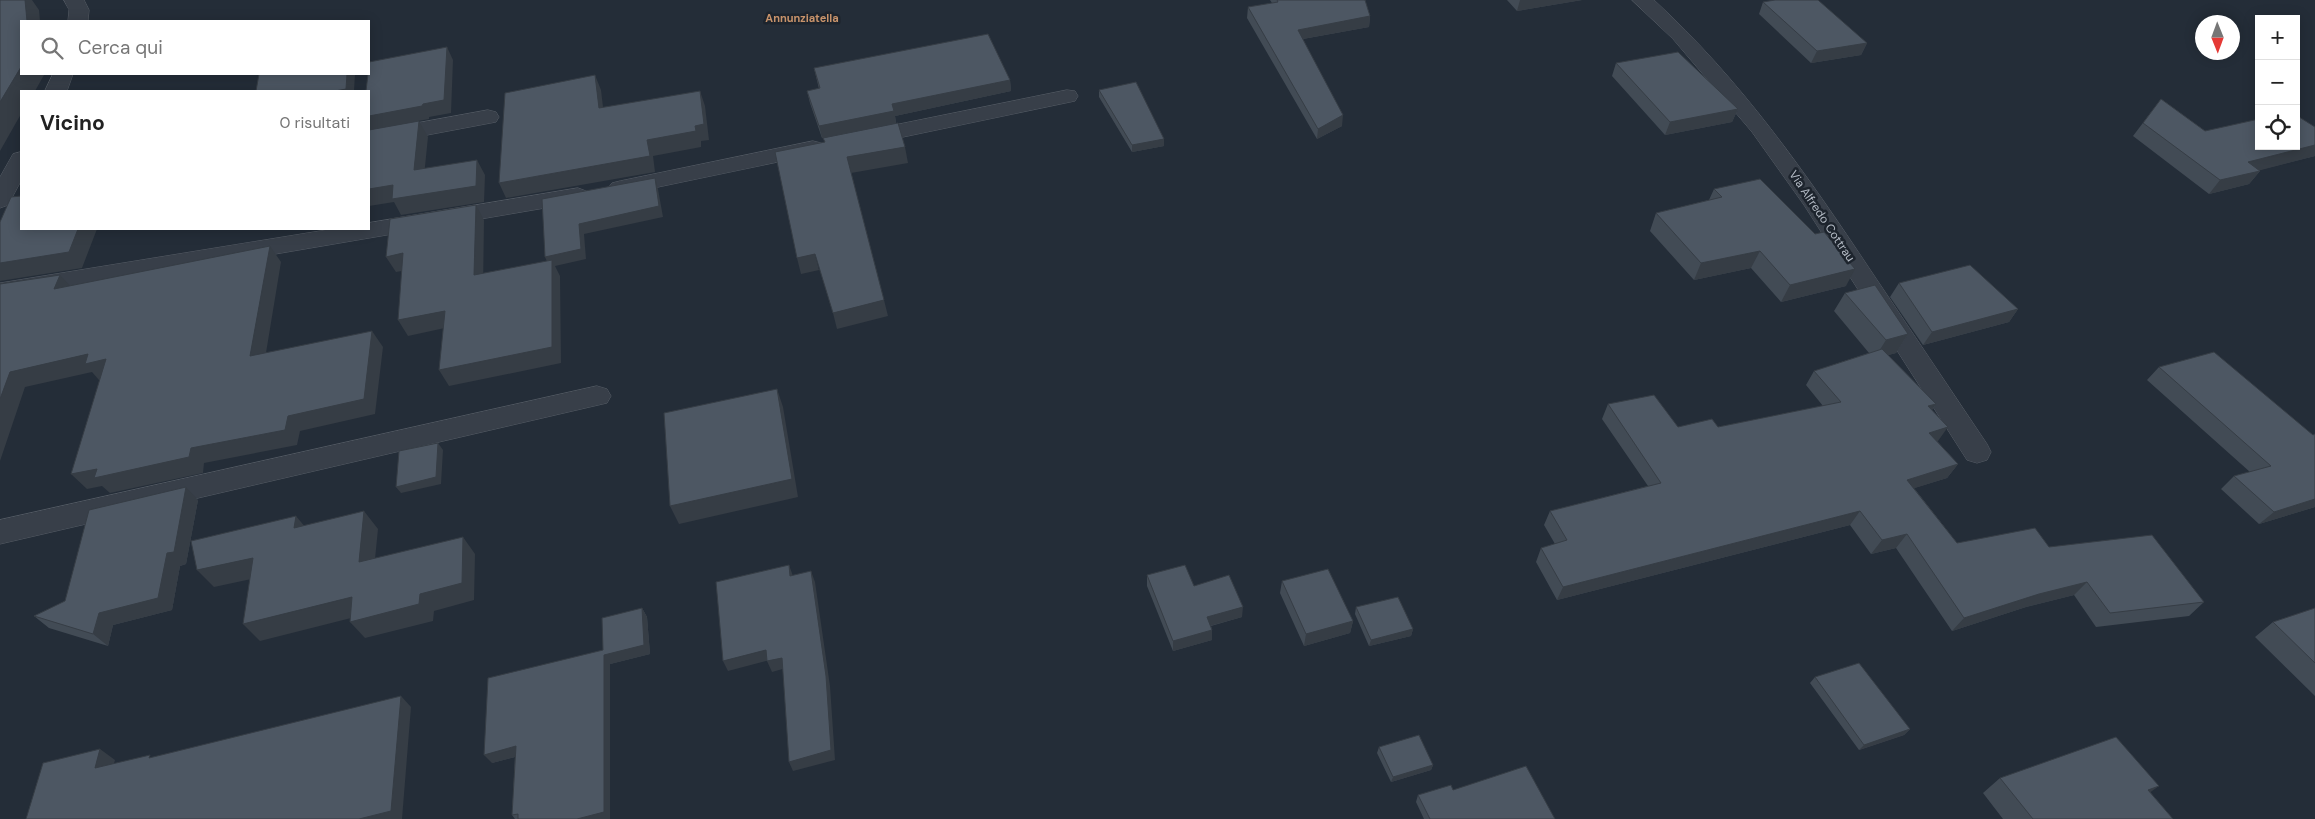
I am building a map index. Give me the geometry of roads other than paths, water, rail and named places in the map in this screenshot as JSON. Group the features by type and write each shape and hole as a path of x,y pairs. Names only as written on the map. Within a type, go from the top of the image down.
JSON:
{"street":[{"path":"74,0 80,10 78,20"},
{"name":"Via Alfredo Cottrau","path":"1642,0 1680,35 1760,126 1812,200 1977,452"},
{"path":"56,90 64,75"},
{"path":"0,292 599,192 1067,96"},
{"path":"370,139 488,117"},
{"path":"0,200 20,161"},
{"path":"0,207 20,203"},
{"path":"0,532 597,396"}],"district":[{"name":"Annunziatella","path":"802,18"}]}
